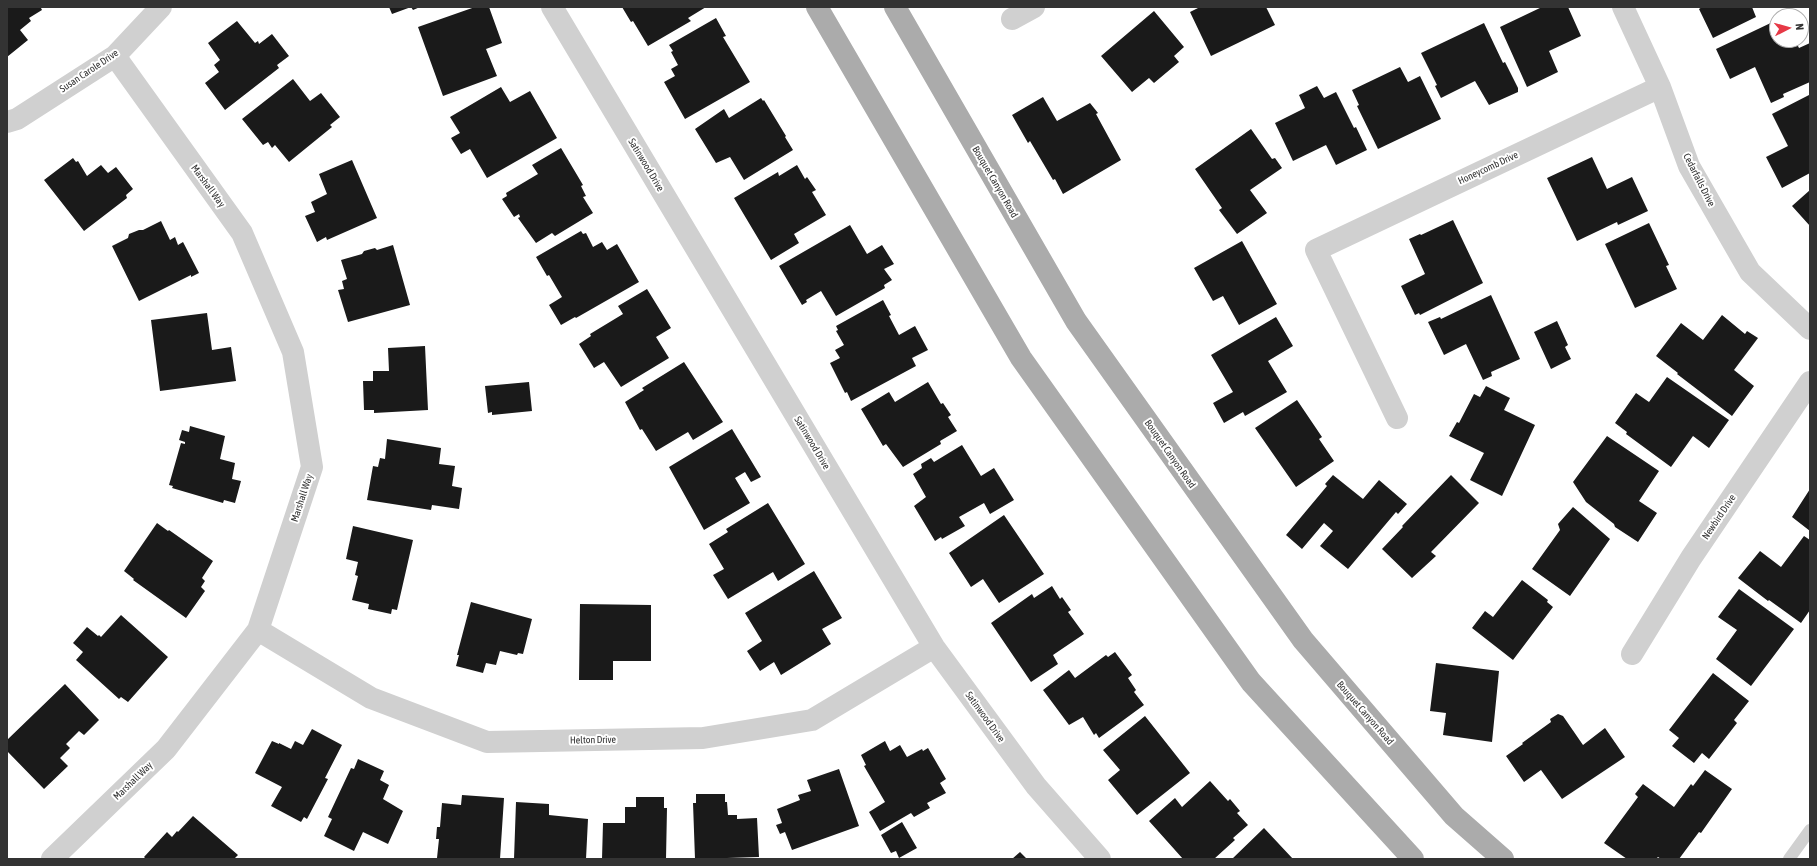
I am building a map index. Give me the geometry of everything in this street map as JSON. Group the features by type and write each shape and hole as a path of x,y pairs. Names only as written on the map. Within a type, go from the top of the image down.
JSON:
{"main road":[{"path":"817,7 1021,358 1251,682 1413,859"},
{"name":"Bouquet Canyon Road","path":"895,7 1076,321 1303,640 1454,816 1503,859"}],"street":[{"name":"Susan Carole Drive","path":"7,122 17,118 115,56 160,7"},
{"name":"Satinwood Drive","path":"552,7 934,647 1036,786 1100,859"},
{"path":"1012,19 1034,7"},
{"name":"Cedarfalls Drive","path":"1623,7 1660,87 1689,166 1750,272 1810,329"},
{"name":"Marshall Way","path":"52,859 166,749 258,630 312,467 293,352 242,233 115,56"},
{"name":"Honeycomb Drive","path":"1397,418 1316,250 1660,87"},
{"name":"Newbird Drive","path":"1632,654 1691,558 1810,382"},
{"name":"Helton Drive","path":"258,630 371,698 488,742 703,738 812,720 934,647"}],"lane":[{"path":"1789,859 1810,830"}],"building":[{"path":"7,7 42,7 42,10 29,18 31,21 20,30 28,40 7,57"},
{"path":"389,7 411,7 392,14"},
{"path":"411,7 420,7 413,10"},
{"path":"475,7 489,7 502,43 486,49 497,76 443,96 418,27"},
{"path":"622,7 706,7 688,18 691,21 648,46 633,21 631,22"},
{"path":"1200,7 1266,7 1275,25 1211,56 1190,12"},
{"path":"1542,7 1568,7 1581,36 1549,51 1558,72 1527,87 1500,27"},
{"path":"1702,7 1752,7 1756,17 1713,38 1699,9"},
{"path":"1154,11 1184,47 1174,56 1179,62 1154,83 1149,78 1132,92 1101,56"},
{"path":"716,18 726,36 723,37 750,82 685,119 664,82 675,76 671,69 678,65 669,45"},
{"path":"237,21 255,43 258,41 259,44 272,34 289,56 277,65 279,68 225,110 205,83 219,72 214,65 220,60 208,43"},
{"path":"1484,23 1503,63 1505,62 1518,88 1518,92 1489,105 1475,81 1441,98 1435,86 1437,85 1421,53"},
{"path":"1769,24 1769,48 1809,48 1810,43 1810,82 1783,94 1784,97 1771,103 1755,67 1730,79 1716,49"},
{"path":"1400,67 1408,82 1420,76 1441,119 1378,149 1357,106 1359,105 1352,90"},
{"path":"293,79 310,101 321,93 340,117 330,125 332,127 289,162 275,145 272,148 268,142 263,145 242,119"},
{"path":"1317,86 1324,98 1336,92 1367,150 1336,165 1326,145 1293,161 1275,123 1305,108 1299,95"},
{"path":"501,87 510,102 530,91 557,138 487,178 470,149 461,154 451,138 460,133 450,117"},
{"path":"1809,95 1810,173 1782,188 1766,157 1788,146 1772,114"},
{"path":"1043,97 1057,121 1090,103 1098,113 1096,114 1121,160 1063,194 1030,141 1028,143 1012,115"},
{"path":"761,98 763,101 764,100 793,150 744,180 730,157 716,163 695,129 724,109 729,118"},
{"path":"1251,129 1272,159 1275,158 1282,168 1250,190 1267,213 1237,234 1219,210 1222,208 1195,169"},
{"path":"561,148 583,185 581,186 586,196 583,197 593,213 555,236 552,233 536,243 518,218 520,217 519,214 514,217 502,199 507,196 506,193 538,174 532,165"},
{"path":"1592,157 1607,189 1632,177 1648,211 1618,225 1617,222 1577,241 1547,178"},
{"path":"73,158 76,162 78,161 87,176 101,165 108,173 116,167 133,189 126,195 127,198 84,231 44,180"},
{"path":"352,160 377,218 327,240 326,237 317,242 305,216 315,212 311,202 327,194 319,174"},
{"path":"797,165 805,179 807,177 816,190 812,192 826,215 794,234 799,243 771,260 734,198 778,172 779,176"},
{"path":"1810,190 1810,226 1792,206"},
{"path":"1453,220 1483,283 1420,315 1419,313 1415,315 1401,286 1425,274 1409,239"},
{"path":"161,221 170,240 175,237 178,245 183,242 199,273 191,277 191,275 139,301 112,246 128,238 129,234 143,230"},
{"path":"1649,223 1669,265 1666,266 1677,289 1635,308 1605,244"},
{"path":"850,225 867,254 882,245 894,264 884,269 892,280 884,285 885,288 836,316 821,291 806,300 807,302 802,305 779,266"},
{"path":"581,231 583,234 586,233 593,247 602,242 607,250 617,244 639,282 561,325 549,305 562,297 536,257"},
{"path":"1242,241 1277,304 1239,325 1223,296 1213,301 1194,268"},
{"path":"393,245 410,305 348,322 338,290 344,289 342,281 347,279 341,260 362,254 364,251 375,248 377,250"},
{"path":"647,289 671,328 656,337 669,358 621,387 604,362 594,368 579,344 591,336 590,334 623,314 618,306"},
{"path":"1491,295 1520,359 1491,372 1492,376 1483,380 1466,344 1444,355 1428,322 1440,317 1441,319"},
{"path":"883,300 899,335 915,326 928,350 912,358 916,366 851,401 847,392 845,393 830,363 840,358 835,350 844,345 836,331 838,330 836,326"},
{"path":"207,313 212,350 231,347 236,381 160,391 151,320"},
{"path":"1722,315 1745,334 1747,331 1758,338 1734,370 1754,386 1732,416 1656,356 1681,323 1703,340"},
{"path":"1276,317 1293,346 1268,361 1287,392 1245,416 1243,412 1224,423 1213,403 1233,392 1211,355"},
{"path":"1557,321 1568,345 1565,347 1571,359 1551,369 1534,332"},
{"path":"425,346 428,410 374,413 374,410 364,410 363,381 373,381 373,371 389,371 388,348"},
{"path":"684,362 723,422 693,440 688,432 656,451 642,429 640,430 625,402 644,390 642,388"},
{"path":"1667,377 1729,420 1709,448 1693,436 1671,467 1626,434 1627,432 1615,423 1636,393 1649,402"},
{"path":"529,382 532,411 492,415 492,412 488,413 485,386"},
{"path":"928,382 941,404 943,403 951,415 948,417 957,431 940,441 941,444 903,467 886,444 883,446 861,409 889,392 895,402"},
{"path":"1486,386 1510,398 1504,410 1535,425 1502,496 1470,480 1484,453 1449,436 1457,422 1459,423 1474,394 1480,397"},
{"path":"1297,400 1322,437 1319,439 1334,461 1296,487 1255,428"},
{"path":"190,426 225,436 220,459 235,463 232,479 241,481 235,503 224,500 223,503 172,488 173,486 169,485 181,443 185,444 185,442 179,440 182,430 189,432"},
{"path":"732,429 761,477 751,482 745,472 735,478 750,503 704,530 669,467"},
{"path":"1607,436 1659,471 1639,501 1657,513 1638,542 1615,527 1614,524 1586,502 1573,482"},
{"path":"387,439 441,448 439,464 455,466 452,486 462,488 459,509 432,505 431,510 367,500 373,466 378,467 380,458 385,459"},
{"path":"962,445 981,476 994,468 1014,500 990,514 984,503 959,517 965,526 942,539 941,537 935,541 914,506 926,497 913,474 922,468 921,464 931,458 934,462"},
{"path":"1333,475 1363,499 1379,480 1407,504 1398,514 1396,512 1348,569 1320,546 1333,531 1324,523 1302,549 1286,535 1327,486 1325,484"},
{"path":"1451,475 1479,503 1431,552 1436,556 1412,578 1382,549"},
{"path":"1810,489 1810,531 1792,517"},
{"path":"768,503 805,564 778,581 773,572 728,599 713,575 724,569 709,544 728,532 726,529"},
{"path":"1573,507 1610,539 1570,596 1532,569 1560,530 1558,524"},
{"path":"1004,515 1044,574 999,603 983,579 971,587 949,553"},
{"path":"157,523 213,561 202,578 205,581 201,587 205,591 186,618 133,580 134,579 124,571"},
{"path":"353,526 413,540 397,610 392,609 391,614 368,609 369,604 352,600 358,576 355,575 358,562 346,559"},
{"path":"1804,536 1810,540 1810,610 1801,623 1769,600 1768,601 1738,578 1760,551 1781,567"},
{"path":"814,571 842,618 822,629 831,644 781,675 774,662 760,671 747,651 762,641 745,613"},
{"path":"1522,580 1548,600 1547,602 1553,607 1513,660 1472,628 1485,611 1493,617"},
{"path":"1052,586 1060,599 1062,597 1071,610 1068,612 1084,634 1053,655 1058,664 1031,682 991,623 1032,594 1034,598"},
{"path":"1739,589 1794,629 1751,686 1716,659 1737,630 1718,617"},
{"path":"471,602 532,619 523,654 518,653 517,655 500,651 496,665 486,663 483,673 456,666 459,655 457,655"},
{"path":"580,604 651,605 651,661 613,661 613,680 579,680"},
{"path":"121,615 168,657 128,702 121,697 119,699 76,660 83,652 73,643 87,627 101,637"},
{"path":"1115,652 1132,675 1128,678 1136,690 1134,692 1144,705 1099,738 1096,733 1094,735 1083,717 1069,725 1043,690 1069,670 1075,678 1106,655 1108,657"},
{"path":"1436,663 1499,671 1492,742 1443,735 1446,713 1430,711"},
{"path":"1713,673 1749,701 1734,720 1737,723 1709,759 1702,753 1694,763 1672,746 1679,738 1669,730"},
{"path":"65,684 99,720 84,735 79,731 66,744 70,748 60,758 68,766 44,789 7,751 7,740"},
{"path":"1558,714 1563,716 1583,745 1605,728 1625,757 1562,799 1541,770 1524,782 1506,756 1551,722 1550,719"},
{"path":"1145,716 1190,773 1137,815 1108,780 1120,770 1103,750"},
{"path":"312,729 342,745 325,778 328,779 307,819 304,817 301,822 271,806 282,787 255,773 272,741 291,749 295,741 303,745"},
{"path":"885,741 890,751 900,745 907,757 922,749 923,751 928,748 946,779 940,783 946,793 927,803 930,808 914,817 911,813 880,831 869,812 885,802 864,766 866,765 861,755"},
{"path":"358,759 384,771 380,780 389,785 383,799 403,811 388,844 363,832 354,851 324,836 332,819 328,817 351,768 354,769"},
{"path":"839,769 859,826 792,850 785,832 780,834 776,825 782,823 777,809 800,800 798,795 811,791 807,780"},
{"path":"1705,770 1732,789 1701,833 1699,832 1679,859 1661,859 1658,857 1656,859 1627,859 1604,843 1638,797 1635,794 1643,784 1674,807 1691,784 1693,786"},
{"path":"1210,781 1228,801 1230,799 1240,811 1237,813 1248,825 1233,838 1235,840 1214,859 1183,859 1149,821 1175,798 1182,807"},
{"path":"696,794 725,794 728,815 737,815 737,819 757,818 759,857 695,859 693,803 696,803"},
{"path":"462,795 504,798 500,859 437,858 439,839 436,839 437,827 440,827 442,803 461,805"},
{"path":"636,797 664,797 664,808 667,808 666,859 602,859 603,823 625,823 625,807 636,807"},
{"path":"516,802 549,804 549,815 588,819 586,859 514,859"},
{"path":"193,816 238,855 234,859 146,859 144,857 167,832 172,837"},
{"path":"902,822 917,848 899,858 896,851 891,853 881,835"},
{"path":"1264,828 1293,859 1232,859"},
{"path":"1020,852 1027,859 1012,859"}]}
